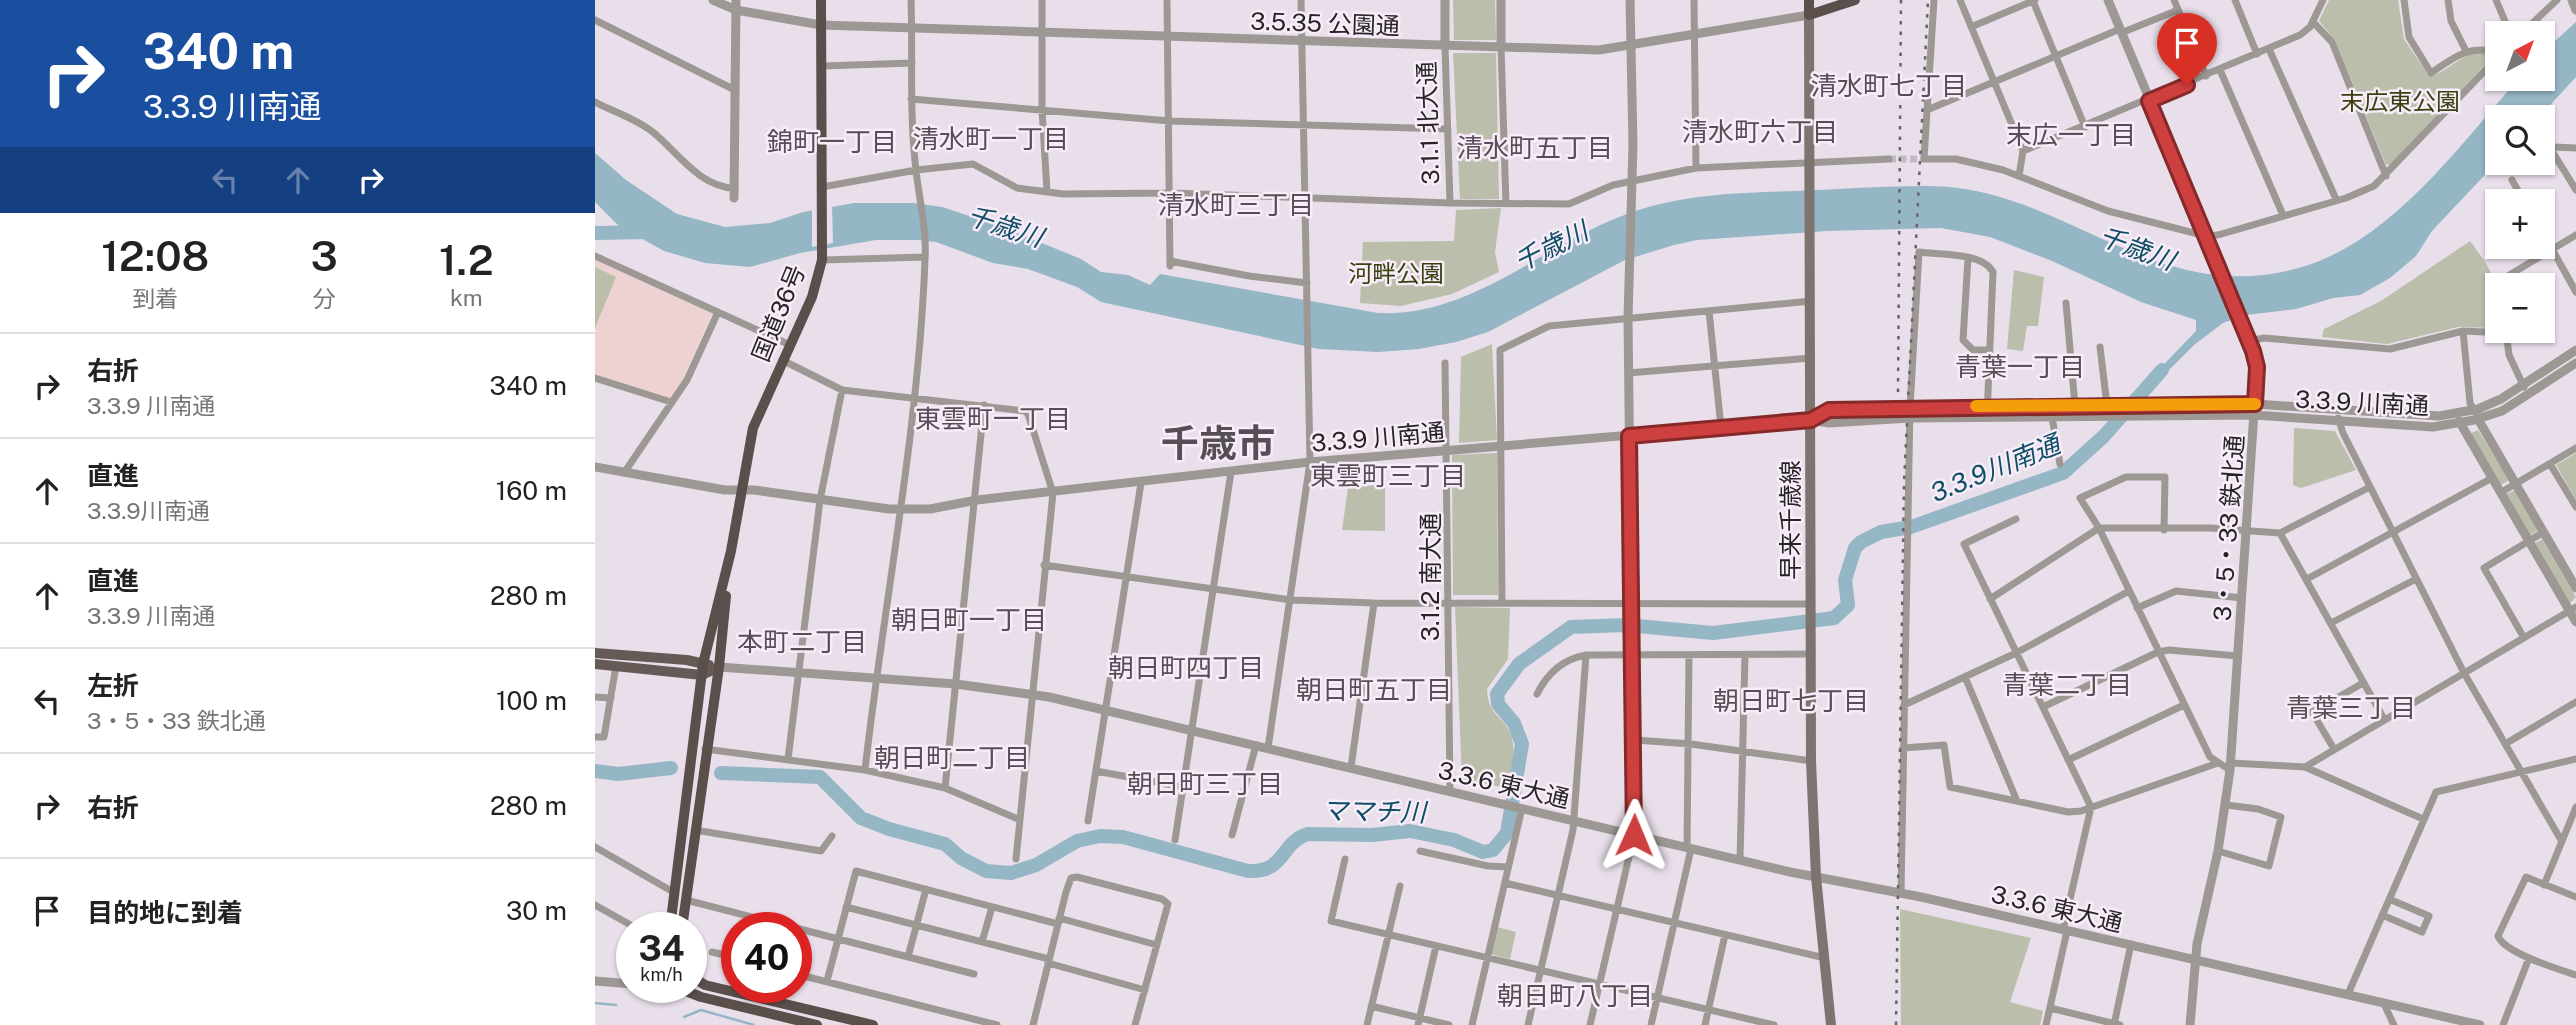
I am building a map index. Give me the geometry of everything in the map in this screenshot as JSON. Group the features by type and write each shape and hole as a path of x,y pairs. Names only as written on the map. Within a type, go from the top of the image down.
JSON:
{"highway":[{"name":"国道36号","path":"672,912 703,670 730,551 753,428 812,297 822,260 821,0"},
{"path":"1809,0 1809,15 1855,0"},
{"name":"国道36号","path":"684,912 705,749 719,667 730,551"},
{"path":"707,985 873,1025"},
{"path":"707,998 817,1025"}],"main road":[{"name":"早来千歳線","path":"1809,15 1811,761 1816,877 1831,1025"},
{"path":"595,653 687,660 703,670"},
{"path":"595,664 703,670 719,667"}],"street":[{"name":"3.5.35 公園通","path":"713,0 821,25 1599,50 1809,15"},
{"path":"865,770 913,400 925,257 911,99 911,0"},
{"path":"1042,0 1042,110 1047,191"},
{"path":"1167,0 1170,263 1307,287"},
{"path":"1268,748 1310,462 1301,0"},
{"name":"3.1.1 北大通","path":"1444,0 1450,203"},
{"path":"1501,0 1506,204"},
{"path":"1590,1025 1634,835 1635,740 1628,373 1628,271 1632,203 1630,0"},
{"path":"1694,0 1696,168"},
{"path":"1934,0 1924,159 1956,159 2019,176 2108,211 2206,236 2360,193 2386,176 2485,71"},
{"path":"1960,0 2023,151 2019,176"},
{"path":"1971,27 2034,0 2085,127"},
{"name":"3・5・33 鉄北通","path":"2108,0 2217,262 2257,367 2230,767 2218,851 2196,958 2190,1025"},
{"path":"2174,0 2206,76"},
{"path":"2235,0 2257,54"},
{"path":"2023,151 2149,101 2300,35 2313,22 2323,0"},
{"path":"2404,0 2409,37 2431,73 2466,51 2485,52"},
{"path":"2448,0 2451,21 2466,51"},
{"path":"2496,0 2505,21"},
{"path":"2535,21 2557,0"},
{"path":"2572,0 2576,9"},
{"path":"595,102 653,132 681,161 734,193 736,5"},
{"path":"1927,110 2056,55 2178,10"},
{"path":"595,20 735,90"},
{"path":"2313,22 2332,41 2386,176"},
{"path":"2269,49 2336,199"},
{"path":"822,66 912,63"},
{"path":"2220,70 2283,215"},
{"path":"911,99 1170,121 1448,129"},
{"path":"2576,148 2554,148 2552,151 2576,190"},
{"path":"822,187 916,170 974,164 1017,188 1047,191 1569,204 1613,185 1696,168 1811,169 1889,159"},
{"path":"2512,180 2518,189"},
{"path":"2555,248 2576,235"},
{"path":"1901,893 1906,547 1910,407 1919,252 1968,258 1990,266 1993,272 1987,417"},
{"path":"2555,255 2576,292"},
{"path":"595,256 790,345"},
{"path":"822,260 925,257"},
{"path":"1968,258 1963,340 1973,350 1989,350"},
{"path":"2513,273 2537,259"},
{"path":"1502,603 1500,350 1549,326 1811,301"},
{"path":"2066,303 2075,406"},
{"path":"1709,311 1721,427"},
{"path":"624,473 687,380 718,312"},
{"path":"2463,331 2470,402 2576,587"},
{"path":"2249,341 2264,338 2390,349 2463,331 2485,332"},
{"path":"2508,343 2514,373 2525,389"},
{"path":"1811,420 1829,410 2107,405 2100,347"},
{"name":"3.3.9 川南通","path":"2052,417 2254,415 2433,428 2458,418 2502,411 2525,389 2576,350"},
{"path":"1628,373 1811,358"},
{"path":"782,360 842,390 913,400 984,405 1025,411 1027,414 1053,493 1016,859"},
{"name":"3.1.2 南大通","path":"1445,363 1451,792"},
{"name":"3.3.9 川南通","path":"2525,389 2576,363"},
{"path":"595,378 671,402"},
{"path":"788,759 820,500 842,390"},
{"name":"3.3.9 川南通","path":"2107,405 2255,404 2458,418"},
{"path":"945,788 977,500 984,405"},
{"path":"2336,410 2370,488 2464,673 2561,840"},
{"path":"1811,420 1829,423 1910,418 2052,417 2060,464"},
{"path":"2458,418 2500,493 2573,609 2576,622"},
{"name":"3.3.9 川南通","path":"595,467 740,491 754,490 898,509 930,509 977,500 1310,462 1811,420"},
{"path":"2500,493 2576,448"},
{"path":"2550,464 2576,507"},
{"path":"1175,840 1231,472"},
{"path":"2164,530 2165,477 2126,477 2080,498 2099,528 2210,757 2230,767 2305,767 2423,820"},
{"path":"2307,579 2492,478"},
{"path":"1088,821 1140,483"},
{"path":"1990,599 2099,528 2280,533 2370,488"},
{"path":"2016,519 1964,544 2091,807 2046,1025"},
{"path":"2524,638 2484,568 2544,532"},
{"path":"2280,533 2383,719"},
{"path":"1044,565 1291,600 1450,604 1631,602 1811,606"},
{"path":"2331,623 2416,579"},
{"path":"1904,705 2017,653 2129,591"},
{"path":"2137,608 2176,591 2242,598"},
{"path":"1351,767 1374,603"},
{"path":"2305,767 2573,609"},
{"path":"2043,707 2158,652 2169,650 2238,656"},
{"path":"1537,694 1544,680 1558,667 1573,657 1585,655 1812,654"},
{"path":"1528,1025 1559,896 1573,820 1585,655"},
{"path":"1740,860 1745,751 1745,655"},
{"path":"1651,1025 1689,848 1689,656"},
{"path":"595,737 604,737 617,666"},
{"name":"3.3.6 東大通","path":"719,667 956,684 1031,693 1740,860 2196,958 2480,1025"},
{"path":"1965,677 2017,801"},
{"path":"2334,749 2312,712 2364,683"},
{"path":"595,697 611,698"},
{"path":"2505,744 2576,702"},
{"path":"2068,760 2183,705"},
{"path":"1635,740 1691,744 1811,761"},
{"path":"1232,835 1256,746"},
{"path":"1903,748 1944,746 1950,787 2068,812 2091,807 2218,763"},
{"path":"705,749 865,770 945,788 1018,819"},
{"path":"2348,994 2436,792 2575,759 2576,768"},
{"path":"1096,771 1183,787"},
{"path":"2218,851 2269,866 2281,817 2258,808 2225,805"},
{"path":"1472,1025 1505,883 1518,807"},
{"path":"2544,885 2576,807"},
{"path":"695,830 821,850 832,836"},
{"path":"595,847 675,892"},
{"path":"1420,851 1487,866 1508,867"},
{"path":"1345,859 1331,921 1774,1025"},
{"path":"827,981 856,871 992,907 1157,945"},
{"path":"1033,1025 1071,878 1077,877 1162,900 1168,904 1135,1025"},
{"path":"2576,897 2526,877 2498,936 2501,943 2529,958 2576,975"},
{"path":"1505,883 1825,958"},
{"path":"1367,1025 1400,886"},
{"path":"908,957 926,890"},
{"path":"2382,915 2421,932 2429,916 2389,899"},
{"path":"686,900 733,912"},
{"path":"595,905 616,917"},
{"path":"846,906 982,942 1145,990"},
{"path":"982,942 992,907"},
{"path":"812,932 974,974"},
{"path":"1705,1025 1725,935"},
{"path":"2050,1008 2116,1025 2131,944"},
{"path":"1419,1021 1436,946"},
{"path":"712,952 721,954"},
{"path":"2503,1025 2529,958"},
{"path":"812,978 997,1025"},
{"path":"595,981 616,983"},
{"path":"2383,1002 2394,1025"},
{"path":"1371,1006 1419,1021 1449,1025"}],"shaded area":[{"path":"595,260 712,314 679,387 670,399 595,375"}],"green space":[{"path":"1453,0 1495,0 1496,40 1454,40"},
{"name":"末広東公園","path":"2329,0 2398,0 2404,39 2429,76 2475,53 2485,53 2485,65 2392,164 2386,165 2335,40 2319,21"},
{"path":"1453,53 1496,53 1499,199 1460,199"},
{"name":"河畔公園","path":"1501,208 1495,252 1499,272 1452,294 1401,306 1360,303 1363,242 1454,241 1456,210"},
{"path":"2470,241 2491,273 2485,273 2485,328 2458,327 2387,344 2322,337 2324,329 2381,301"},
{"path":"595,267 616,277 595,328"},
{"path":"2014,270 2044,277 2038,326 2027,326 2023,351 2007,349"},
{"path":"1492,344 1497,440 1459,443 1461,357"},
{"path":"2294,428 2335,431 2356,470 2301,488 2293,485"},
{"path":"2478,430 2509,480 2501,485 2469,434"},
{"path":"1497,453 1498,595 1453,595 1452,455"},
{"path":"2576,453 2576,500 2556,465"},
{"path":"1385,484 1385,531 1342,530 1348,488"},
{"path":"2515,490 2539,530 2529,536 2505,495"},
{"path":"2542,539 2576,597 2569,604 2534,544"},
{"path":"1455,607 1510,608 1508,659 1487,689 1491,708 1509,730 1512,738 1513,755 1506,788 1462,779"},
{"path":"1900,909 2031,938 2010,1002 2043,1011 2040,1025 1901,1025"},
{"path":"1497,927 1516,932 1510,959 1490,954"}],"water":[{"path":"2576,22 2576,77 2550,105 2496,105 2508,91 2555,91 2555,41"},
{"path":"2485,118 2485,175 2432,231 2416,256 2390,278 2360,295 2333,298 2296,309 2246,315 2223,323 2194,345 2155,384 2148,381 2196,331 2196,320 2141,302 2052,261 1990,237 1941,228 1827,231 1697,240 1674,245 1625,260 1488,332 1419,349 1378,352 1319,349 1101,302 1077,287 1028,269 993,263 936,242 876,240 800,253 750,267 705,263 664,251 619,226 595,202 595,153 626,180 677,214 725,227 770,223 803,212 854,203 914,203 942,207 1000,226 1081,259 1101,272 1128,275 1150,285 1160,274 1378,313 1413,311 1476,291 1596,227 1648,207 1710,196 1861,188 1927,186 1976,191 2023,204 2155,260 2201,273 2249,276 2302,267 2335,254 2395,213"}],"pier":[{"path":"832,203 833,243 812,247 812,207"}],"waterway":[{"path":"595,233 647,232"},
{"name":"ママチ川","path":"721,773 820,777 861,818 889,829 945,844 961,858 986,871 1011,873 1036,865 1077,841 1100,836 1123,837 1248,871 1269,867 1292,843 1308,834 1372,835 1410,831 1454,840 1483,852 1493,850 1507,833 1522,744 1514,723 1498,704 1497,694 1519,664 1571,627 1626,625 1713,633 1834,618 1848,605 1845,580 1855,548 1861,542 1881,532 1911,527 2063,473 2104,436 2162,370"},
{"name":"ママチ川","path":"595,771 618,774 671,768"},
{"path":"595,1003 616,1005"},
{"path":"684,1017 701,1010 754,1025"}],"tunnel":[{"path":"1889,159 1924,159"}],"railway":[{"path":"1898,392 1901,0"},
{"path":"1896,1025 1904,483 1928,0"}],"slow traffic":[{"path":"1976,406 2255,404"}],"district":[{"name":"清水町七丁目","path":"1889,85"},
{"name":"清水町六丁目","path":"1760,131"},
{"name":"末広一丁目","path":"2071,134"},
{"name":"清水町一丁目","path":"991,138"},
{"name":"錦町一丁目","path":"832,141"},
{"name":"清水町五丁目","path":"1535,147"},
{"name":"清水町三丁目","path":"1236,204"},
{"name":"青葉一丁目","path":"2020,366"},
{"name":"東雲町一丁目","path":"993,418"},
{"name":"千歳市","path":"1218,443"},
{"name":"東雲町三丁目","path":"1388,475"},
{"name":"朝日町一丁目","path":"969,619"},
{"name":"本町二丁目","path":"802,641"},
{"name":"朝日町四丁目","path":"1186,667"},
{"name":"青葉二丁目","path":"2067,684"},
{"name":"朝日町五丁目","path":"1374,689"},
{"name":"朝日町七丁目","path":"1791,700"},
{"name":"青葉三丁目","path":"2351,707"},
{"name":"朝日町二丁目","path":"952,757"},
{"name":"朝日町三丁目","path":"1205,783"},
{"name":"朝日町八丁目","path":"1575,995"}],"route":[{"path":"1634,835 1635,745 1629,436 1811,420 1829,410 2255,404 2257,367 2253,351 2149,101 2187,85"}],"water label":[{"name":"千歳川","path":"1005,226"},
{"name":"千歳川","path":"1551,246"},
{"name":"千歳川","path":"2137,248"},
{"name":"3.3.9川南通","path":"1995,468"}]}
